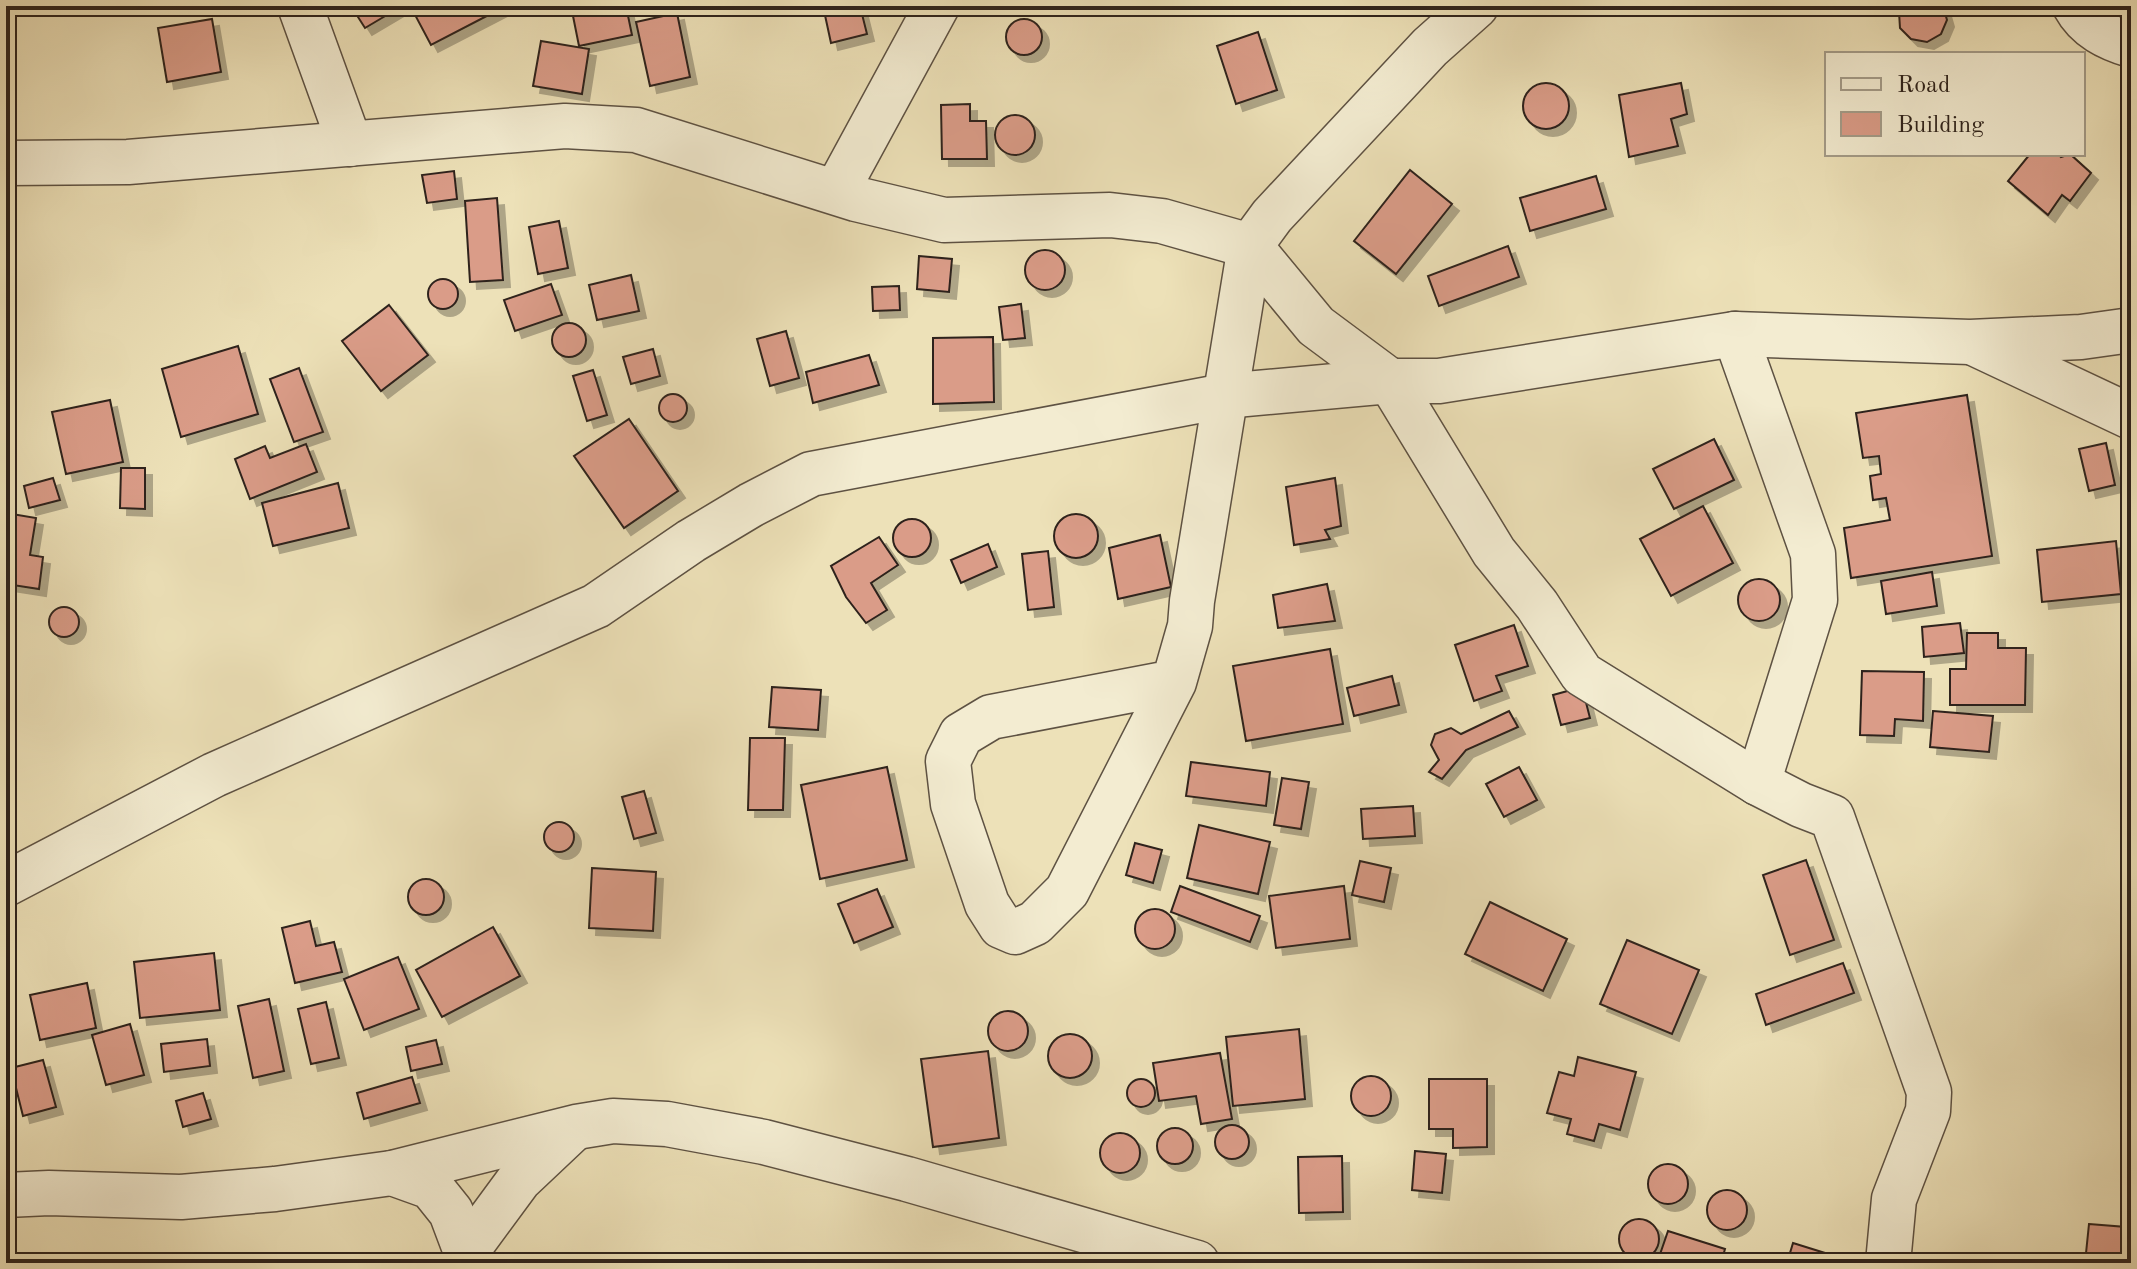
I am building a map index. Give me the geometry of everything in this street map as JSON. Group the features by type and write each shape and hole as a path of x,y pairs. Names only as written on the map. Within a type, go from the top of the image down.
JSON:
{"street":[{"path":"300,6 350,144"},
{"path":"836,192 937,6"},
{"path":"1174,682 991,717 961,735 948,761 953,804 980,889 1001,926 1015,932 1035,923 1067,891 1174,682 1190,626 1250,246 1272,216 1430,47 1476,6"},
{"path":"2075,6 2080,15 2107,38 2131,45"},
{"path":"6,163 128,162 565,126 636,130 836,192 944,220 1110,215 1162,221 1250,246 1316,326 1390,381 1494,552 1537,605 1582,674 1758,783 1832,817 1929,1092 1928,1111 1894,1199 1888,1263"},
{"path":"6,884 214,775 596,606 691,541 811,474 1224,396 1390,381 1439,381 1735,334 1970,342 2081,337 2131,330"},
{"path":"1735,334 1813,554 1815,600 1758,783"},
{"path":"1970,342 2131,417"},
{"path":"6,1195 49,1193 181,1197 275,1189 392,1173 576,1127 613,1121 667,1124 764,1142 907,1179 1197,1263"},
{"path":"466,1258 519,1180 576,1127"},
{"path":"392,1173 431,1187 451,1212 466,1258"}],"building":[{"path":"351,6 402,6 365,28"},
{"path":"426,6 506,6 431,45 414,13"},
{"path":"571,6 626,6 632,35 579,46"},
{"path":"823,6 860,6 867,34 831,43"},
{"path":"1901,6 1943,6 1947,20 1941,34 1927,42 1911,39 1900,28"},
{"path":"677,13 690,77 650,86 636,22"},
{"path":"212,19 221,72 167,82 158,28"},
{"path":"1024,19 1037,24 1042,37 1037,50 1024,55 1011,50 1006,37 1011,24"},
{"path":"1258,32 1277,90 1236,104 1217,46"},
{"path":"541,41 589,49 582,94 533,86"},
{"path":"1546,83 1555,84 1562,90 1568,97 1568,115 1562,122 1555,128 1546,129 1537,128 1530,122 1524,115 1523,106 1524,97 1530,90 1537,84"},
{"path":"1681,83 1687,114 1671,119 1678,146 1629,157 1619,95"},
{"path":"970,104 970,121 986,121 987,159 942,159 941,105"},
{"path":"1015,115 1029,121 1035,135 1029,149 1015,155 1001,149 995,135 1001,121"},
{"path":"2028,156 2072,156 2091,173 2070,201 2062,195 2048,215 2008,181"},
{"path":"1410,170 1452,204 1396,274 1354,241"},
{"path":"454,171 457,199 427,203 422,175"},
{"path":"1596,176 1606,209 1530,231 1520,198"},
{"path":"497,198 503,280 470,282 465,201"},
{"path":"559,221 568,268 538,274 529,227"},
{"path":"1508,246 1519,277 1439,306 1428,276"},
{"path":"1045,250 1059,256 1065,270 1059,284 1045,290 1031,284 1025,270 1031,256"},
{"path":"919,256 952,259 949,292 917,289"},
{"path":"631,275 639,311 597,320 589,285"},
{"path":"443,279 454,283 458,294 454,305 443,309 432,305 428,294 432,283"},
{"path":"551,284 562,315 515,331 504,300"},
{"path":"899,286 900,310 873,311 872,287"},
{"path":"1021,304 1025,338 1003,340 999,307"},
{"path":"389,305 428,355 381,391 342,341"},
{"path":"569,323 581,328 586,340 581,352 569,357 557,352 552,340 557,328"},
{"path":"786,331 799,378 770,386 757,339"},
{"path":"993,337 994,402 933,404 933,338"},
{"path":"238,346 258,414 181,437 162,369"},
{"path":"653,349 660,376 631,384 623,357"},
{"path":"869,355 879,385 813,403 806,372"},
{"path":"299,368 323,432 294,442 270,379"},
{"path":"593,370 607,415 587,421 573,376"},
{"path":"673,394 683,398 687,408 683,418 673,422 663,418 659,408 663,398"},
{"path":"1967,395 1992,556 1851,578 1844,528 1890,520 1886,498 1873,500 1870,476 1881,474 1879,456 1863,458 1856,413"},
{"path":"110,400 123,462 66,474 52,412"},
{"path":"629,419 678,491 624,528 574,456"},
{"path":"1714,439 1734,480 1674,509 1653,469"},
{"path":"2106,443 2115,485 2089,491 2079,449"},
{"path":"306,444 317,472 250,499 235,459 265,446 270,458"},
{"path":"121,468 145,468 145,509 120,508"},
{"path":"53,478 60,500 29,508 24,486"},
{"path":"1335,478 1341,526 1325,530 1330,539 1294,545 1286,487"},
{"path":"338,483 349,528 273,546 262,503"},
{"path":"1703,506 1733,563 1671,596 1640,539"},
{"path":"6,513 36,518 30,555 43,557 39,589 6,584"},
{"path":"1076,514 1092,520 1098,536 1092,552 1076,558 1060,552 1054,536 1060,520"},
{"path":"912,519 925,525 931,538 925,551 912,557 899,551 893,538 899,525"},
{"path":"1160,535 1171,587 1118,599 1109,548"},
{"path":"879,537 898,565 871,583 887,610 866,623 846,597 831,566"},
{"path":"2116,541 2121,594 2042,602 2037,550"},
{"path":"988,544 997,567 961,583 951,560"},
{"path":"1048,551 1054,607 1028,610 1022,554"},
{"path":"1932,572 1937,606 1886,614 1881,581"},
{"path":"1759,579 1774,585 1780,600 1774,615 1759,621 1744,615 1738,600 1744,585"},
{"path":"1327,584 1335,621 1278,628 1273,595"},
{"path":"64,607 70,608 78,616 78,628 70,636 64,637 58,636 50,628 49,622 50,616 58,608"},
{"path":"1960,623 1964,653 1924,657 1922,627"},
{"path":"1514,625 1528,666 1496,676 1502,691 1474,701 1455,645"},
{"path":"1967,633 1998,633 1998,648 2026,648 2025,705 1950,705 1950,669 1966,669"},
{"path":"1330,649 1343,724 1246,741 1233,666"},
{"path":"1862,671 1924,672 1923,721 1895,719 1894,736 1860,735"},
{"path":"1392,676 1399,705 1354,716 1347,688"},
{"path":"772,687 821,690 818,730 769,727"},
{"path":"1582,687 1590,718 1561,725 1553,695"},
{"path":"1509,711 1518,727 1466,750 1442,779 1429,772 1439,760 1431,745 1435,734 1451,728 1461,734"},
{"path":"1933,711 1993,716 1989,752 1930,747"},
{"path":"750,738 785,738 783,810 748,810"},
{"path":"1191,762 1270,772 1266,806 1186,796"},
{"path":"887,767 907,860 820,879 801,785"},
{"path":"1519,767 1537,800 1504,817 1486,784"},
{"path":"1282,778 1309,782 1301,829 1274,825"},
{"path":"644,791 656,833 634,839 622,797"},
{"path":"1413,806 1415,836 1363,839 1361,809"},
{"path":"559,822 570,826 574,837 570,848 559,852 548,848 544,837 548,826"},
{"path":"1199,825 1270,842 1258,894 1187,878"},
{"path":"1135,843 1162,850 1153,883 1126,875"},
{"path":"1806,860 1834,940 1790,955 1763,875"},
{"path":"1360,861 1391,868 1384,902 1352,895"},
{"path":"592,868 656,872 653,931 589,928"},
{"path":"426,879 439,884 444,897 439,910 426,915 413,910 408,897 413,884"},
{"path":"1180,886 1260,916 1250,942 1171,912"},
{"path":"1344,886 1350,939 1276,948 1269,896"},
{"path":"877,889 893,927 854,943 838,904"},
{"path":"1490,902 1567,939 1543,991 1465,954"},
{"path":"1155,909 1169,915 1175,929 1169,943 1155,949 1141,943 1135,929 1141,915"},
{"path":"310,921 316,946 334,942 342,972 295,983 282,928"},
{"path":"493,927 520,976 442,1017 416,970"},
{"path":"1627,940 1699,970 1672,1034 1600,1004"},
{"path":"214,953 220,1010 140,1018 134,962"},
{"path":"398,957 419,1009 364,1030 344,979"},
{"path":"1843,963 1854,993 1766,1025 1756,994"},
{"path":"87,983 96,1028 40,1040 30,995"},
{"path":"269,999 284,1071 253,1078 238,1006"},
{"path":"326,1002 339,1058 311,1064 298,1009"},
{"path":"1008,1011 1022,1017 1028,1031 1022,1045 1008,1051 994,1045 988,1031 994,1017"},
{"path":"130,1024 144,1075 106,1085 92,1035"},
{"path":"1299,1029 1305,1099 1233,1106 1226,1037"},
{"path":"1070,1034 1086,1040 1092,1056 1086,1072 1070,1078 1054,1072 1048,1056 1054,1040"},
{"path":"207,1039 210,1066 164,1072 161,1044"},
{"path":"436,1040 442,1064 411,1071 406,1047"},
{"path":"988,1051 999,1138 933,1147 921,1059"},
{"path":"1220,1053 1232,1119 1201,1124 1196,1096 1159,1101 1153,1063"},
{"path":"1578,1057 1636,1072 1620,1130 1599,1124 1594,1141 1567,1134 1571,1119 1547,1113 1559,1072 1574,1076"},
{"path":"43,1060 56,1107 23,1116 11,1068"},
{"path":"1371,1076 1385,1082 1391,1096 1385,1110 1371,1116 1357,1110 1351,1096 1357,1082"},
{"path":"412,1077 420,1103 364,1119 357,1093"},
{"path":"1141,1079 1151,1083 1155,1093 1151,1103 1141,1107 1131,1103 1127,1093 1131,1083"},
{"path":"1429,1079 1487,1079 1487,1147 1453,1148 1453,1129 1429,1129"},
{"path":"203,1093 211,1119 183,1127 176,1101"},
{"path":"1232,1125 1244,1130 1249,1142 1244,1154 1232,1159 1220,1154 1215,1142 1220,1130"},
{"path":"1175,1128 1188,1133 1193,1146 1188,1159 1175,1164 1162,1159 1157,1146 1162,1133"},
{"path":"1120,1133 1134,1139 1140,1153 1134,1167 1120,1173 1106,1167 1100,1153 1106,1139"},
{"path":"1415,1151 1446,1154 1442,1193 1412,1190"},
{"path":"1342,1156 1343,1212 1299,1213 1298,1157"},
{"path":"1668,1164 1682,1170 1688,1184 1682,1198 1668,1204 1654,1198 1648,1184 1654,1170"},
{"path":"1727,1190 1741,1196 1747,1210 1741,1224 1727,1230 1713,1224 1707,1210 1713,1196"},
{"path":"1639,1219 1653,1225 1659,1239 1653,1253 1639,1259 1625,1253 1619,1239 1625,1225"},
{"path":"2089,1224 2126,1227 2122,1263 2085,1263"},
{"path":"1668,1231 1725,1249 1721,1263 1657,1263"},
{"path":"1793,1243 1825,1253 1822,1263 1787,1263"}]}
